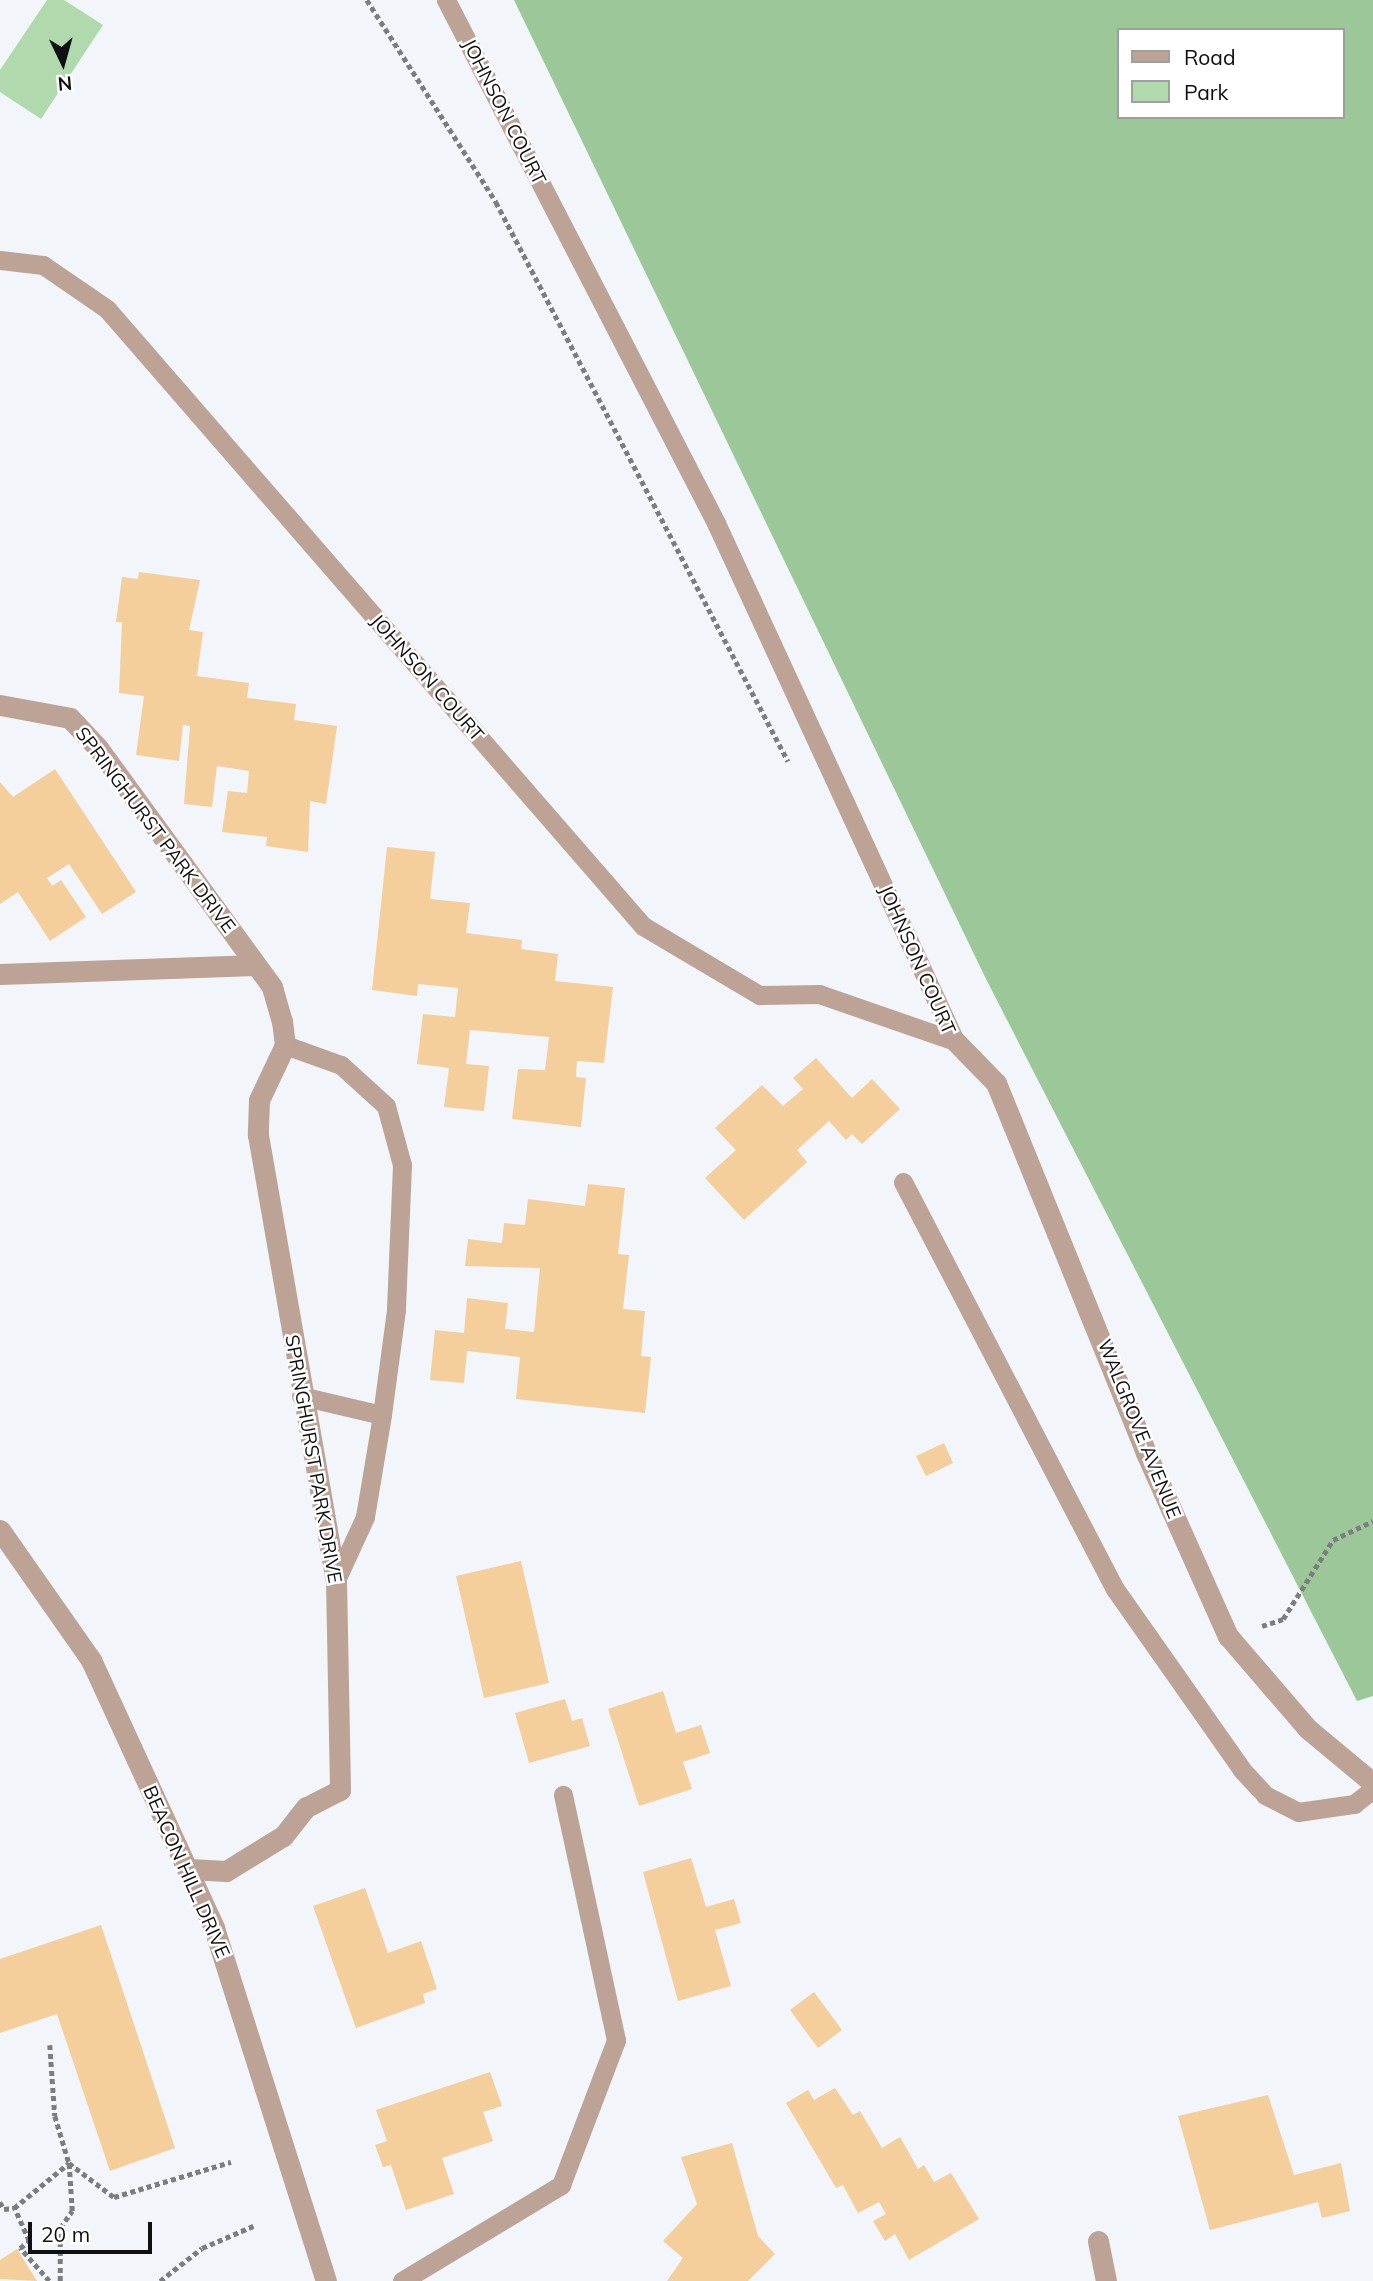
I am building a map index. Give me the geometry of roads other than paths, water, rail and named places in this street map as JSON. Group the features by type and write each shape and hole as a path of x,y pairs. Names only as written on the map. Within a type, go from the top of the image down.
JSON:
{"street":[{"name":"SPRINGHURST PARK DRIVE","path":"0,705 70,718 98,748 272,987 285,1045 259,1100 258,1135 301,1396 337,1580 340,1790 306,1807 283,1836 226,1871 189,1869"},
{"name":"SPRINGHURST PARK DRIVE","path":"0,974 256,965"},
{"name":"WALGROVE AVENUE","path":"955,1041 996,1083 1146,1453 1228,1636 1307,1729 1373,1783"},
{"name":"BEACON HILL DRIVE","path":"0,1530 91,1660 189,1869 214,1928 326,2281"},
{"path":"1098,2241 1106,2281"}],"lane":[{"name":"JOHNSON COURT","path":"446,0 716,523 955,1041"},
{"name":"JOHNSON COURT","path":"0,260 43,265 107,309 643,926 759,995 818,994 955,1041"},
{"path":"285,1045 341,1065 386,1106 401,1165 396,1310 382,1415 365,1517 337,1580"},
{"path":"903,1182 1115,1589 1242,1770 1265,1796 1298,1812 1354,1804 1373,1789"},
{"path":"301,1396 382,1415"},
{"path":"401,2281 561,2185 616,2040 563,1795"}]}
